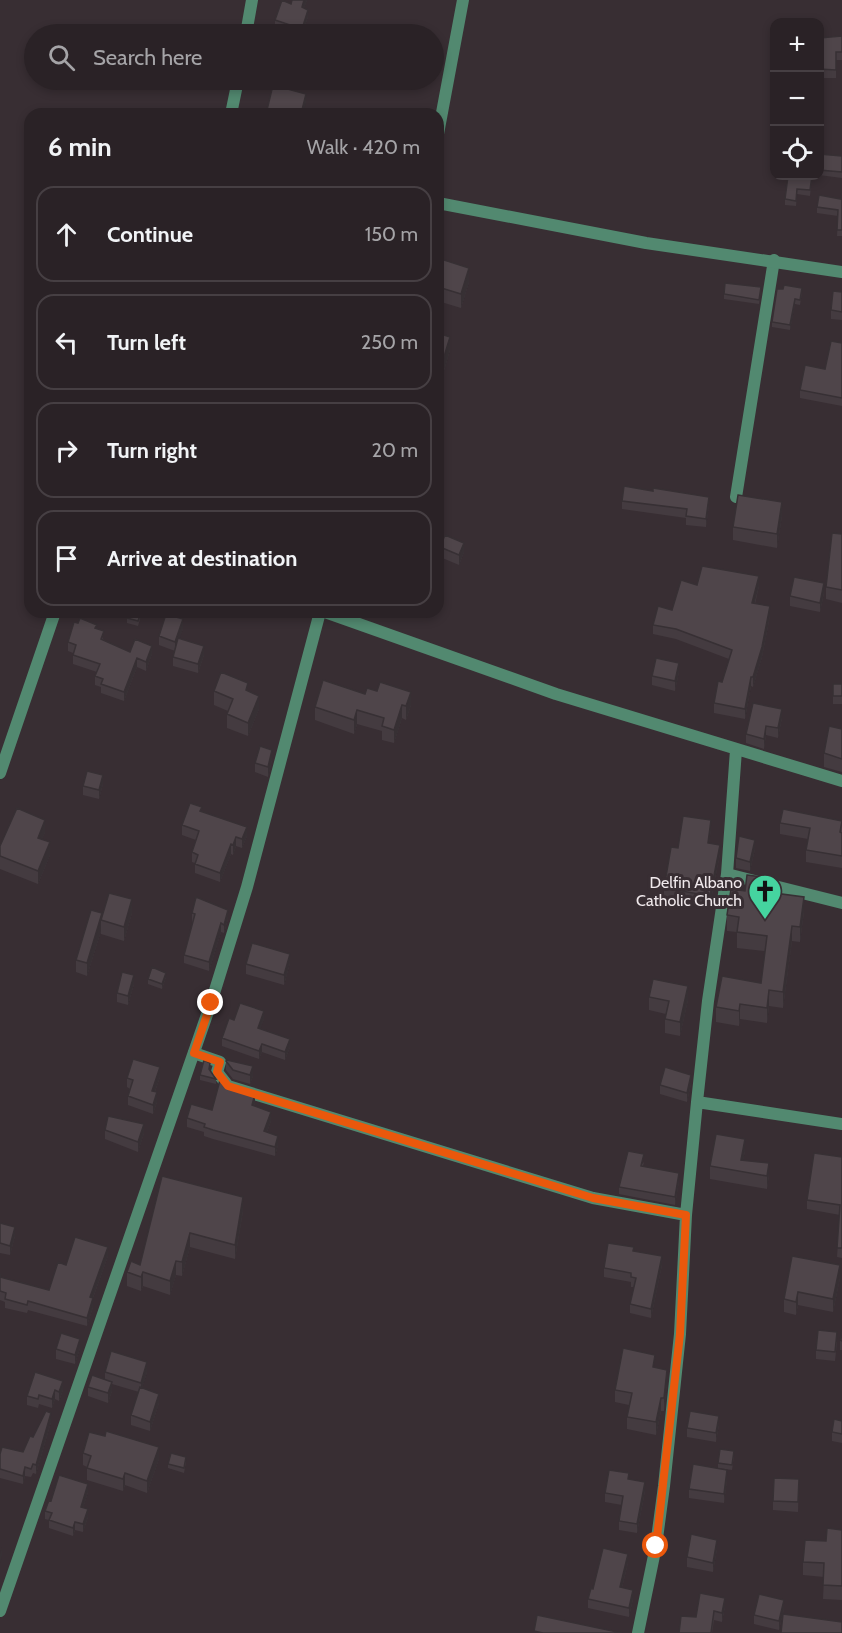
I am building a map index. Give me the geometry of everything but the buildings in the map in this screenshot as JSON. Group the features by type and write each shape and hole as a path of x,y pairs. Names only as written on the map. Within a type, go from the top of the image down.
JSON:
{"street":[{"path":"248,24 252,0"},
{"path":"443,108 463,0"},
{"path":"232,108 236,90"},
{"path":"444,204 646,243 774,260 842,272"},
{"path":"736,497 774,260"},
{"path":"0,773 53,618"},
{"path":"0,1611 194,1053 250,875 319,618"},
{"path":"342,618 556,694 842,781"},
{"path":"638,1633 664,1486 680,1334 686,1215 697,1102 708,1001 727,874 736,750"},
{"path":"727,874 842,903"},
{"path":"194,1053 220,1062 217,1072 228,1086 593,1198 686,1215"},
{"path":"697,1102 842,1124"}],"place":[{"name":"Delfin Albano Catholic Church","path":"765,920"}],"route":[{"path":"211,1003 194,1053 220,1062 217,1072 228,1086 593,1198 672,1215 686,1215 680,1334 656,1546"}]}
